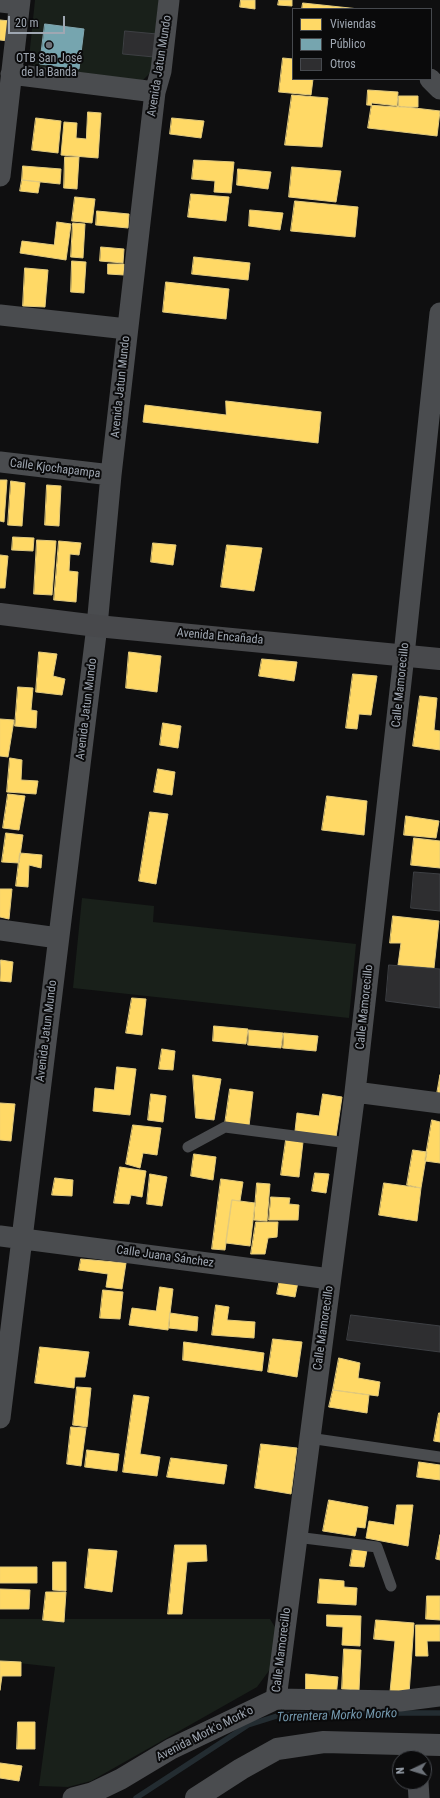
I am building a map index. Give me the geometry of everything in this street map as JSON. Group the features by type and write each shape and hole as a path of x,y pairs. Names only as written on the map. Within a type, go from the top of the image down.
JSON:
{"main road":[{"name":"Avenida Encañada","path":"0,614 97,626 404,655 440,660"}],"street":[{"name":"Avenida Jatun Mundo","path":"0,1418 97,626 111,475 155,92 161,71 169,0"},
{"path":"0,176 11,74 13,2"},
{"path":"11,74 155,92"},
{"path":"431,80 440,89"},
{"name":"Calle Mamorecillo","path":"276,1699 355,1092 404,655 440,313"},
{"path":"0,315 127,329"},
{"name":"Calle Kjochapampa","path":"0,462 111,475"},
{"path":"0,930 58,938"},
{"path":"355,1092 440,1103"},
{"name":"Calle Juana Sánchez","path":"0,1236 330,1279"},
{"name":"Avenida Mork'o Mork'o","path":"73,1798 92,1794 170,1750 276,1699 400,1701 440,1696"},
{"path":"196,1798 241,1769 277,1749 324,1742 398,1750"},
{"path":"424,1750 440,1745"}],"lane":[{"path":"188,1147 225,1127 348,1143"},
{"path":"309,1438 440,1457"},
{"path":"296,1537 376,1547 390,1586"}],"shaded area":[{"path":"35,0 159,0 151,72 141,82 36,69 29,58"},
{"path":"82,898 154,906 153,922 356,944 349,1018 73,988"},
{"path":"0,1619 270,1619 278,1632 271,1668 257,1687 91,1781 68,1787 39,1786 55,1667 0,1661"}],"building: Viviendas":[{"path":"241,0 255,0 255,9 240,7"},
{"path":"279,0 292,0 292,6 278,5"},
{"path":"303,3 350,8 302,8"},
{"path":"0,20 10,21 8,41 0,40"},
{"path":"283,58 292,59 292,80 313,80 311,95 279,92"},
{"path":"368,90 398,92 397,107 367,105"},
{"path":"292,95 328,98 322,147 285,145"},
{"path":"399,96 418,96 418,107 399,107"},
{"path":"372,103 440,111 437,136 368,128"},
{"path":"88,112 101,113 98,158 61,155 64,122 77,123 76,138 86,139"},
{"path":"36,118 61,121 58,153 32,150"},
{"path":"172,118 204,121 201,138 170,134"},
{"path":"65,157 79,157 77,189 64,188"},
{"path":"194,160 234,162 231,193 214,192 215,181 192,179"},
{"path":"23,166 61,169 60,184 22,180"},
{"path":"292,167 341,171 336,202 289,197"},
{"path":"238,169 271,172 268,189 237,185"},
{"path":"22,180 40,182 38,193 20,191"},
{"path":"191,194 229,197 226,221 188,217"},
{"path":"75,197 95,199 92,223 72,221"},
{"path":"295,201 358,207 355,237 291,231"},
{"path":"250,210 283,213 280,230 249,226"},
{"path":"97,211 129,214 128,228 96,225"},
{"path":"57,222 71,224 66,260 20,253 22,241 54,245"},
{"path":"73,223 85,224 83,258 71,257"},
{"path":"101,247 124,249 123,263 100,261"},
{"path":"194,257 250,263 248,280 192,274"},
{"path":"72,261 86,262 84,293 71,292"},
{"path":"108,264 124,264 124,275 108,274"},
{"path":"25,268 48,270 45,307 23,306"},
{"path":"166,282 229,289 226,319 163,312"},
{"path":"226,401 321,412 318,443 143,422 145,405 226,415"},
{"path":"0,480 7,480 4,522 0,521"},
{"path":"11,481 25,483 22,526 8,525"},
{"path":"47,485 61,486 59,526 45,525"},
{"path":"13,537 34,538 33,551 12,550"},
{"path":"37,540 56,541 52,595 34,594"},
{"path":"59,541 81,543 79,555 70,554 69,571 78,572 76,602 54,600"},
{"path":"153,543 176,545 173,565 151,562"},
{"path":"227,545 262,548 254,591 221,587"},
{"path":"0,555 8,556 5,588 0,588"},
{"path":"39,652 57,654 53,676 65,679 62,695 36,692"},
{"path":"129,652 161,656 157,692 126,688"},
{"path":"262,659 297,662 294,681 259,676"},
{"path":"353,674 377,676 371,715 359,714 357,729 346,728"},
{"path":"18,687 33,688 31,710 37,711 36,728 15,726"},
{"path":"420,696 437,698 434,730 440,731 440,750 413,746"},
{"path":"0,719 14,720 8,757 0,756"},
{"path":"163,723 181,726 178,748 160,745"},
{"path":"10,758 22,760 21,780 38,781 36,794 7,792"},
{"path":"158,769 175,772 172,795 154,792"},
{"path":"8,794 25,796 19,830 3,828"},
{"path":"327,796 367,801 364,835 322,830"},
{"path":"150,812 168,814 156,884 139,881"},
{"path":"406,816 439,821 436,838 404,835"},
{"path":"6,833 23,835 19,863 2,862"},
{"path":"414,838 440,841 440,868 411,865"},
{"path":"20,853 42,855 41,868 29,865 28,887 16,886"},
{"path":"0,889 12,889 9,919 0,917"},
{"path":"393,916 439,921 434,968 398,965 401,943 390,943"},
{"path":"1,960 13,962 11,982 0,981"},
{"path":"132,998 146,999 142,1035 126,1033"},
{"path":"214,1026 248,1029 246,1044 213,1041"},
{"path":"249,1030 283,1033 281,1048 248,1045"},
{"path":"284,1033 318,1036 316,1051 283,1048"},
{"path":"162,1049 175,1051 173,1070 159,1069"},
{"path":"117,1067 136,1069 130,1115 93,1111 95,1088 114,1090"},
{"path":"193,1075 221,1079 214,1120 196,1118"},
{"path":"440,1075 440,1095 437,1094"},
{"path":"230,1089 253,1092 249,1126 225,1124"},
{"path":"151,1094 166,1096 163,1122 148,1120"},
{"path":"323,1094 342,1097 336,1137 295,1131 297,1113 319,1116"},
{"path":"0,1103 15,1104 11,1141 0,1140"},
{"path":"432,1120 440,1122 440,1163 425,1161"},
{"path":"133,1125 161,1128 157,1155 143,1153 140,1168 126,1164"},
{"path":"286,1140 303,1142 299,1177 281,1175"},
{"path":"413,1150 427,1152 421,1188 407,1185"},
{"path":"194,1154 216,1157 213,1180 191,1176"},
{"path":"120,1167 146,1171 142,1197 131,1195 129,1204 114,1203"},
{"path":"315,1173 329,1174 326,1193 312,1191"},
{"path":"150,1174 167,1177 162,1206 147,1204"},
{"path":"55,1178 73,1180 72,1196 52,1195"},
{"path":"221,1179 243,1182 240,1201 232,1200 225,1250 212,1249"},
{"path":"257,1183 270,1184 267,1221 254,1220"},
{"path":"384,1183 421,1188 417,1221 379,1215"},
{"path":"271,1197 290,1198 289,1204 299,1205 298,1220 269,1220"},
{"path":"232,1200 255,1203 250,1246 226,1243"},
{"path":"256,1222 278,1222 277,1237 268,1238 265,1254 251,1254"},
{"path":"81,1259 126,1263 122,1289 106,1287 108,1274 79,1270"},
{"path":"280,1279 298,1282 295,1297 277,1294"},
{"path":"160,1287 173,1289 168,1330 129,1325 132,1308 156,1311"},
{"path":"103,1290 123,1292 120,1319 100,1318"},
{"path":"216,1305 229,1307 227,1320 255,1322 254,1338 212,1335"},
{"path":"170,1313 198,1317 197,1331 169,1328"},
{"path":"273,1339 302,1342 297,1377 268,1372"},
{"path":"184,1342 264,1353 262,1371 183,1360"},
{"path":"40,1347 89,1352 85,1377 75,1377 74,1388 35,1383"},
{"path":"339,1358 360,1363 358,1378 380,1382 378,1396 333,1390"},
{"path":"77,1387 91,1388 87,1427 73,1425"},
{"path":"333,1390 369,1395 367,1413 329,1407"},
{"path":"134,1395 149,1397 140,1454 160,1457 157,1476 123,1472"},
{"path":"440,1413 440,1442 434,1441"},
{"path":"71,1427 86,1428 81,1466 67,1464"},
{"path":"261,1444 297,1448 291,1494 255,1488"},
{"path":"87,1450 119,1454 117,1471 85,1467"},
{"path":"171,1458 227,1465 224,1484 167,1477"},
{"path":"419,1462 440,1465 440,1480 417,1477"},
{"path":"329,1500 368,1507 365,1528 357,1527 355,1536 323,1531"},
{"path":"397,1505 413,1505 408,1546 366,1538 369,1521 394,1525"},
{"path":"440,1535 440,1560 436,1559"},
{"path":"175,1545 206,1545 207,1561 187,1562 182,1614 168,1614"},
{"path":"353,1548 367,1550 364,1567 350,1566"},
{"path":"89,1549 117,1551 112,1592 85,1588"},
{"path":"53,1562 66,1562 66,1591 53,1590"},
{"path":"0,1567 37,1567 37,1583 0,1583"},
{"path":"320,1579 344,1581 344,1587 357,1588 356,1605 318,1603"},
{"path":"0,1589 30,1590 29,1609 0,1609"},
{"path":"46,1592 66,1592 64,1622 43,1620"},
{"path":"427,1596 440,1596 440,1620 426,1619"},
{"path":"327,1615 361,1616 360,1646 342,1645 343,1627 327,1626"},
{"path":"376,1620 414,1623 409,1694 390,1692 395,1641 374,1639"},
{"path":"416,1625 440,1625 440,1641 427,1641 428,1656 416,1656"},
{"path":"344,1649 361,1650 359,1690 342,1689"},
{"path":"0,1661 21,1662 21,1676 2,1676 0,1690"},
{"path":"306,1674 338,1677 336,1697 306,1696"},
{"path":"18,1722 35,1722 35,1749 17,1749"},
{"path":"0,1763 22,1766 19,1781 0,1778"}],"building: Público":[{"path":"45,24 84,29 79,69 40,64"}],"building: Otros":[{"path":"125,31 157,34 154,57 123,54"},
{"path":"414,872 440,874 440,911 411,908"},
{"path":"389,965 440,969 440,1008 386,1001"},
{"path":"351,1315 440,1326 440,1352 347,1340"}],"waterway":[{"name":"Torrentera Morko Morko","path":"136,1798 248,1725 280,1715 324,1713 440,1713"}],"place":[{"name":"OTB San José de la Banda","path":"49,45"}]}
